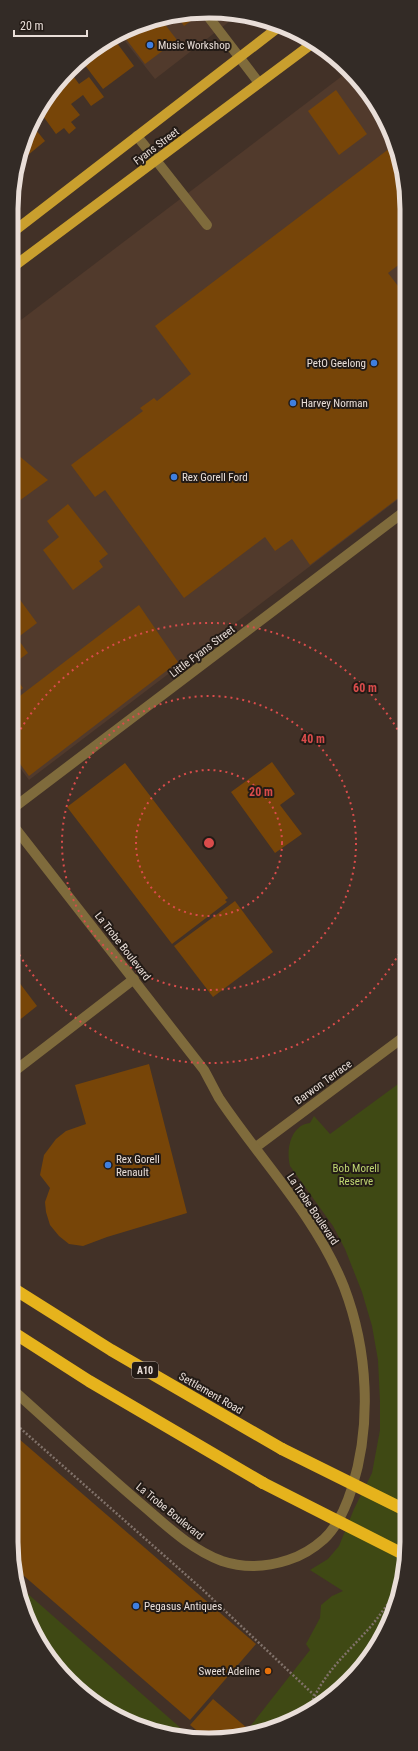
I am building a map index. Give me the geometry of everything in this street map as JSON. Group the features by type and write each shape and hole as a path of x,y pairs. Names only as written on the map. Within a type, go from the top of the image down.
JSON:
{"highway":[{"name":"Settlement Road","path":"18,1291 111,1350 282,1449 400,1508"},
{"path":"18,1335 89,1381 263,1483 400,1552"}],"main road":[{"name":"Fyans Street","path":"18,228 275,30"},
{"name":"Fyans Street","path":"18,263 308,46"}],"street":[{"path":"209,18 259,83"},
{"path":"136,136 207,225"},
{"name":"Little Fyans Street","path":"18,804 400,515"},
{"name":"La Trobe Boulevard","path":"18,832 204,1070 221,1100 298,1205 329,1253 349,1300 359,1345 365,1394 364,1435 354,1479 345,1508 334,1527 323,1540 294,1558 269,1565 238,1565 212,1556 192,1545 176,1533 18,1394"},
{"path":"18,1068 134,979"},
{"name":"Barwon Terrace","path":"256,1147 400,1040"}],"path":[{"path":"18,1426 202,1589 314,1695"},
{"path":"311,1703 314,1695 329,1672 372,1625 391,1600"}],"shaded area":[{"path":"197,18 232,20 155,79 123,39 148,28 172,22"},
{"path":"344,74 368,103 390,148 400,197 400,498 29,780 18,765 18,322"}],"green space":[{"name":"Bob Morell Reserve","path":"400,1083 400,1554 390,1603 374,1638 353,1668 335,1686 315,1701 270,1723 249,1728 310,1650 306,1644 320,1618 321,1605 332,1596 343,1591 310,1570 328,1559 339,1546 354,1509 372,1473 380,1430 378,1360 372,1326 362,1292 345,1249 333,1226 290,1166 289,1146 298,1128 310,1123 314,1116 330,1134"},
{"path":"25,1591 184,1731 148,1723 136,1718 103,1701 83,1686 65,1668 50,1648 33,1615"}],"building":[{"path":"194,18 184,26 180,21"},
{"name":"Music Workshop","path":"165,24 177,40 145,64 125,38 148,28"},
{"path":"117,43 134,66 103,89 84,64 103,50"},
{"path":"73,75 79,84 89,77 104,97 91,106 83,95 71,104 80,115 71,122 76,128 69,134 64,128 56,134 43,116 44,113 57,93"},
{"path":"336,90 367,134 339,155 308,111"},
{"path":"36,130 45,141 26,157"},
{"path":"390,148 400,197 400,264 388,273 400,289 400,497 310,565 292,539 275,551 265,537 184,598 105,490 95,497 71,465 143,411 140,408 154,398 157,401 191,374 155,326"},
{"path":"18,455 48,480 18,502"},
{"path":"68,504 108,554 99,561 103,567 73,590 43,550 59,537 47,521"},
{"path":"18,597 37,623 18,637"},
{"path":"139,605 178,662 29,776 18,761 18,697"},
{"path":"18,639 28,653 18,660"},
{"path":"18,681 23,688 18,692"},
{"path":"272,762 295,794 280,805 302,834 275,853 231,792"},
{"path":"125,763 228,898 225,900 227,902 172,944 67,807"},
{"path":"235,901 273,952 213,997 174,946"},
{"path":"18,981 37,1006 18,1021"},
{"name":"Rex Gorell Renault","path":"149,1064 187,1213 107,1237 83,1246 69,1244 59,1236 50,1225 45,1202 50,1188 40,1175 44,1155 56,1139 66,1131 86,1124 75,1085"},
{"name":"Pegasus Antiques","path":"18,1438 256,1644 190,1720 21,1573 18,1554"},
{"path":"213,1699 247,1728 221,1733 200,1733 190,1725"}],"place":[{"name":"Music Workshop","path":"150,45"},
{"name":"PetO Geelong","path":"374,363"},
{"name":"Harvey Norman","path":"293,403"},
{"name":"Rex Gorell Ford","path":"174,477"},
{"name":"Rex Gorell Renault","path":"108,1165"},
{"name":"Pegasus Antiques","path":"136,1606"},
{"name":"Sweet Adeline","path":"268,1671"}]}
